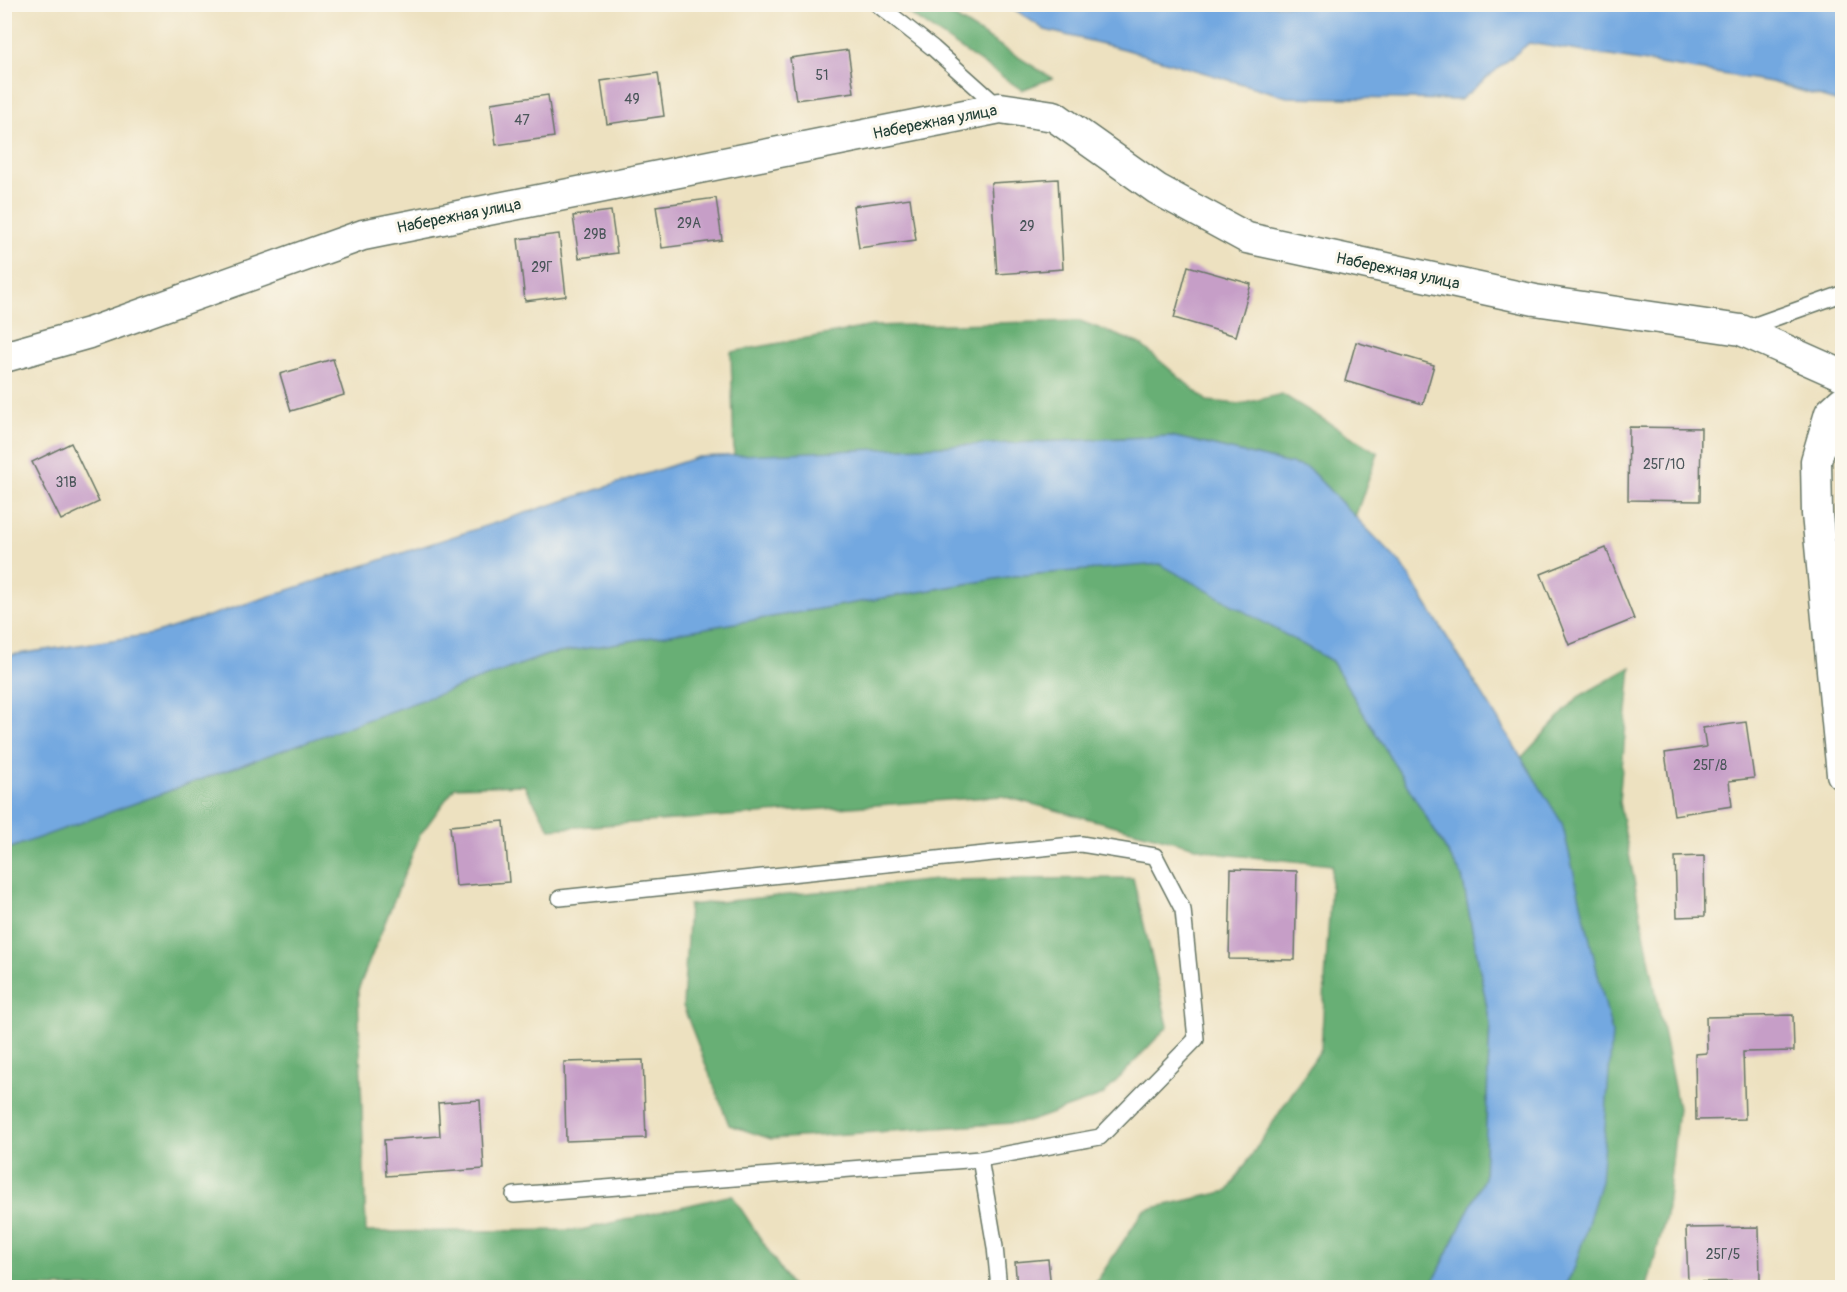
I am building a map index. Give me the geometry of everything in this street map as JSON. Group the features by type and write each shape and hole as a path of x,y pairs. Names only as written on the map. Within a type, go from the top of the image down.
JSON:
{"street":[{"name":"Набережная улица","path":"4,357 89,333 363,235 1000,108 1053,116 1157,189 1247,238 1535,300 1741,330 1842,375"},
{"path":"1842,402 1830,413 1816,461 1817,514 1842,774"}],"lane":[{"path":"877,4 933,48 1000,108"},
{"path":"1741,330 1842,294"},
{"path":"514,1195 980,1159 1100,1137 1196,1039 1182,910 1155,856 1082,844 560,898"},
{"path":"980,1159 995,1247 999,1287"}],"green space":[{"path":"896,5 935,5 1052,78 1022,90"},
{"path":"1080,321 1140,344 1207,401 1241,404 1282,394 1378,453 1355,517 1308,468 1171,436 734,456 731,352 872,326"},
{"path":"1160,563 1332,661 1462,876 1490,1023 1484,1178 1431,1287 1093,1287 1144,1210 1228,1191 1321,1049 1332,865 1222,854 1002,796 550,829 524,785 455,787 420,835 358,990 366,1232 581,1230 732,1195 792,1287 5,1287 4,850 547,655 1013,576"},
{"path":"1631,667 1619,802 1678,1108 1666,1216 1647,1287 1564,1287 1574,1269 1521,758 1578,697"},
{"path":"1133,878 1168,1026 1103,1095 1028,1122 771,1139 729,1125 683,1006 689,905 936,880"}],"water":[{"path":"1008,5 1842,5 1842,103 1771,82 1529,43 1460,100 1287,97 1124,49 1045,30"},
{"path":"1171,436 1308,468 1403,566 1562,823 1612,1033 1601,1181 1574,1269 1564,1287 1431,1287 1484,1178 1490,1023 1462,876 1332,661 1160,564 1013,576 547,655 5,850 5,656 153,634 698,457"}],"building":[{"path":"848,50 854,92 796,100 790,58"},
{"path":"658,73 664,116 607,124 601,81"},
{"path":"548,95 554,137 496,145 491,103"},
{"path":"1058,179 1063,269 997,274 991,183"},
{"path":"716,198 722,240 662,248 656,206"},
{"path":"910,198 916,240 859,248 853,206"},
{"path":"611,211 617,253 579,258 573,216"},
{"path":"559,234 566,296 525,301 518,239"},
{"path":"1188,266 1251,284 1236,336 1174,318"},
{"path":"1356,342 1434,365 1423,404 1345,381"},
{"path":"333,359 344,395 291,411 280,374"},
{"path":"1629,427 1701,428 1700,501 1628,500"},
{"path":"71,443 99,502 61,520 32,462"},
{"path":"1842,467 1842,485 1839,485 1838,468"},
{"path":"1606,548 1634,619 1569,645 1541,574"},
{"path":"1746,722 1754,778 1729,781 1732,806 1674,815 1665,753 1706,747 1703,728"},
{"path":"504,821 509,882 456,886 450,826"},
{"path":"1704,856 1705,916 1677,917 1675,857"},
{"path":"1231,869 1297,871 1295,960 1229,959"},
{"path":"1793,1015 1794,1051 1743,1052 1745,1119 1696,1120 1695,1054 1707,1053 1706,1017"},
{"path":"643,1060 646,1138 566,1141 564,1062"},
{"path":"480,1100 484,1169 386,1176 384,1140 440,1136 438,1103"},
{"path":"1759,1227 1760,1281 1688,1282 1686,1228"},
{"path":"1048,1259 1051,1288 1017,1288 1015,1262"}]}
